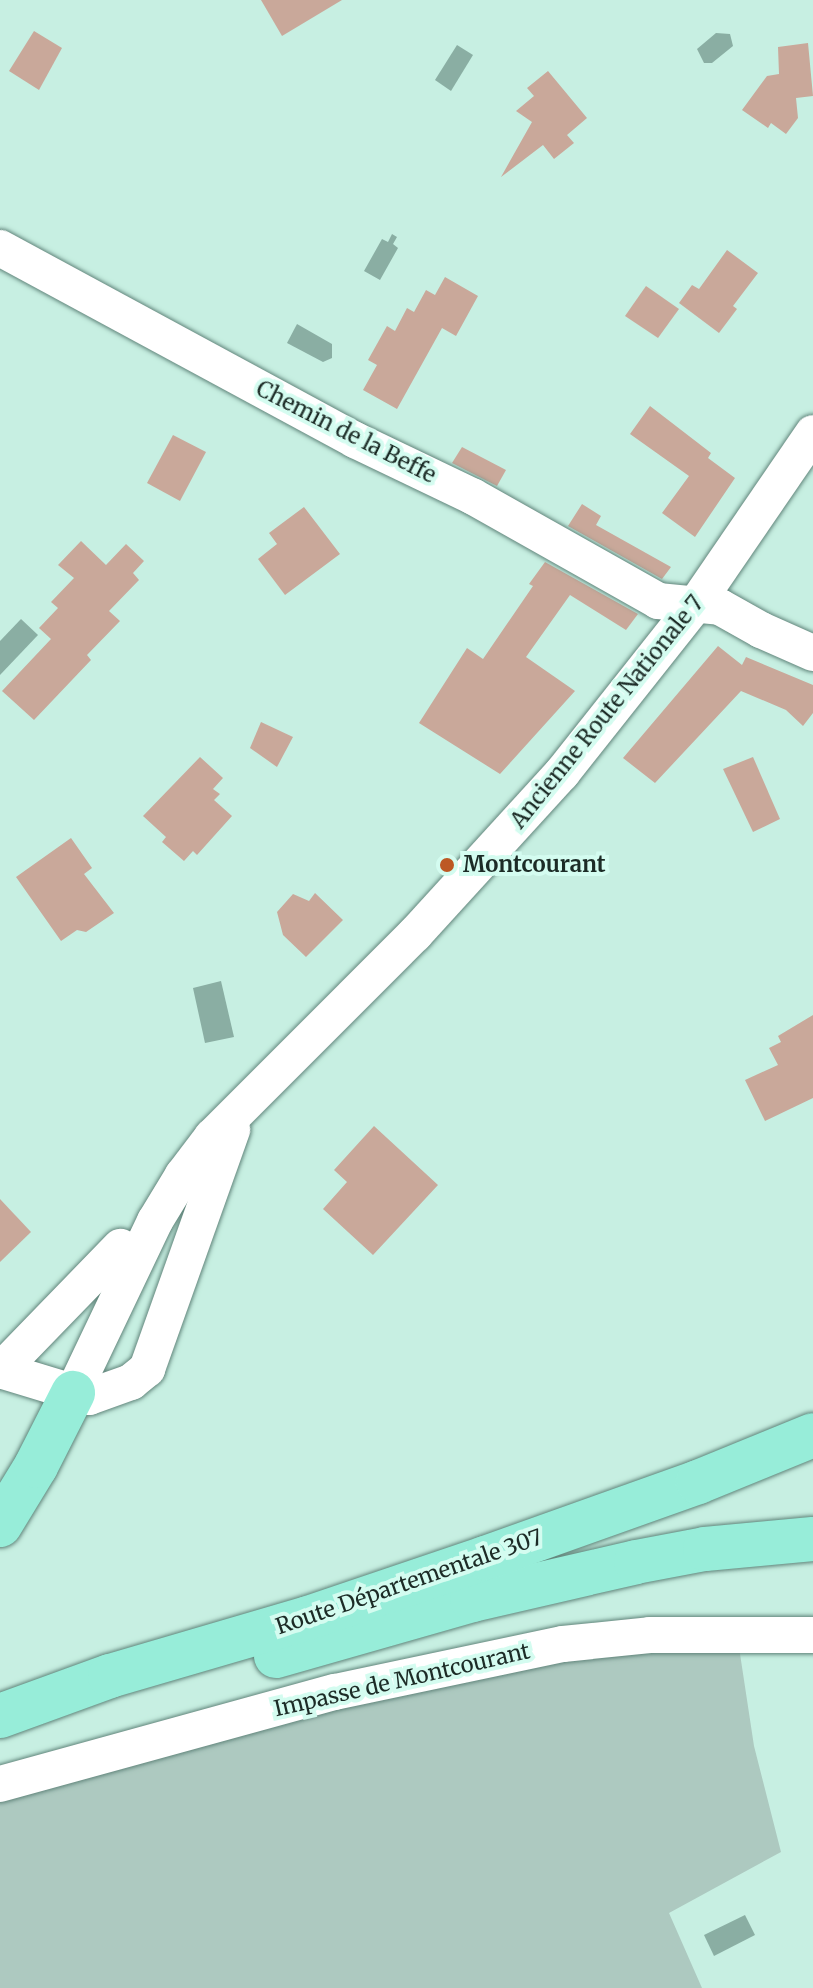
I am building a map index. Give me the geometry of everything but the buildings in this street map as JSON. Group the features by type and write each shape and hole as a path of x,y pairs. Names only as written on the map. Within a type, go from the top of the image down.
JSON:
{"main road":[{"path":"0,1525 36,1466 73,1393"},
{"name":"Route Départementale 307","path":"0,1716 110,1676 308,1618 485,1558 698,1482 813,1435"},
{"path":"0,1731 351,1637 472,1600 705,1549 813,1539"}],"street":[{"name":"Chemin de la Beffe","path":"0,248 355,440 472,496 658,601 720,607 761,630 813,653"},
{"name":"Ancienne Route Nationale 7","path":"73,1393 155,1221 212,1137 493,852 562,773 696,604 813,433"},
{"name":"Ancienne Route Nationale 7","path":"120,1247 0,1370 89,1397 131,1382 147,1369 224,1145 243,1108"},
{"name":"Impasse de Montcourant","path":"0,1784 335,1692 563,1644 650,1635 813,1635"}],"shaded area":[{"path":"716,33 730,34 733,46 712,63 704,63 697,49"},
{"path":"457,45 473,55 451,91 435,80"},
{"path":"392,234 397,237 393,244 398,248 380,280 364,271 382,239 388,242"},
{"path":"297,324 332,344 332,358 323,362 287,343"},
{"path":"21,619 38,635 0,675 0,641"},
{"path":"221,981 234,1037 205,1043 193,988"},
{"path":"737,1634 754,1746 781,1852 669,1913 702,1988 0,1988 0,1784 335,1692"},
{"path":"745,1915 755,1935 714,1956 704,1935"}],"place":[{"name":"Montcourant","path":"447,865"}]}
